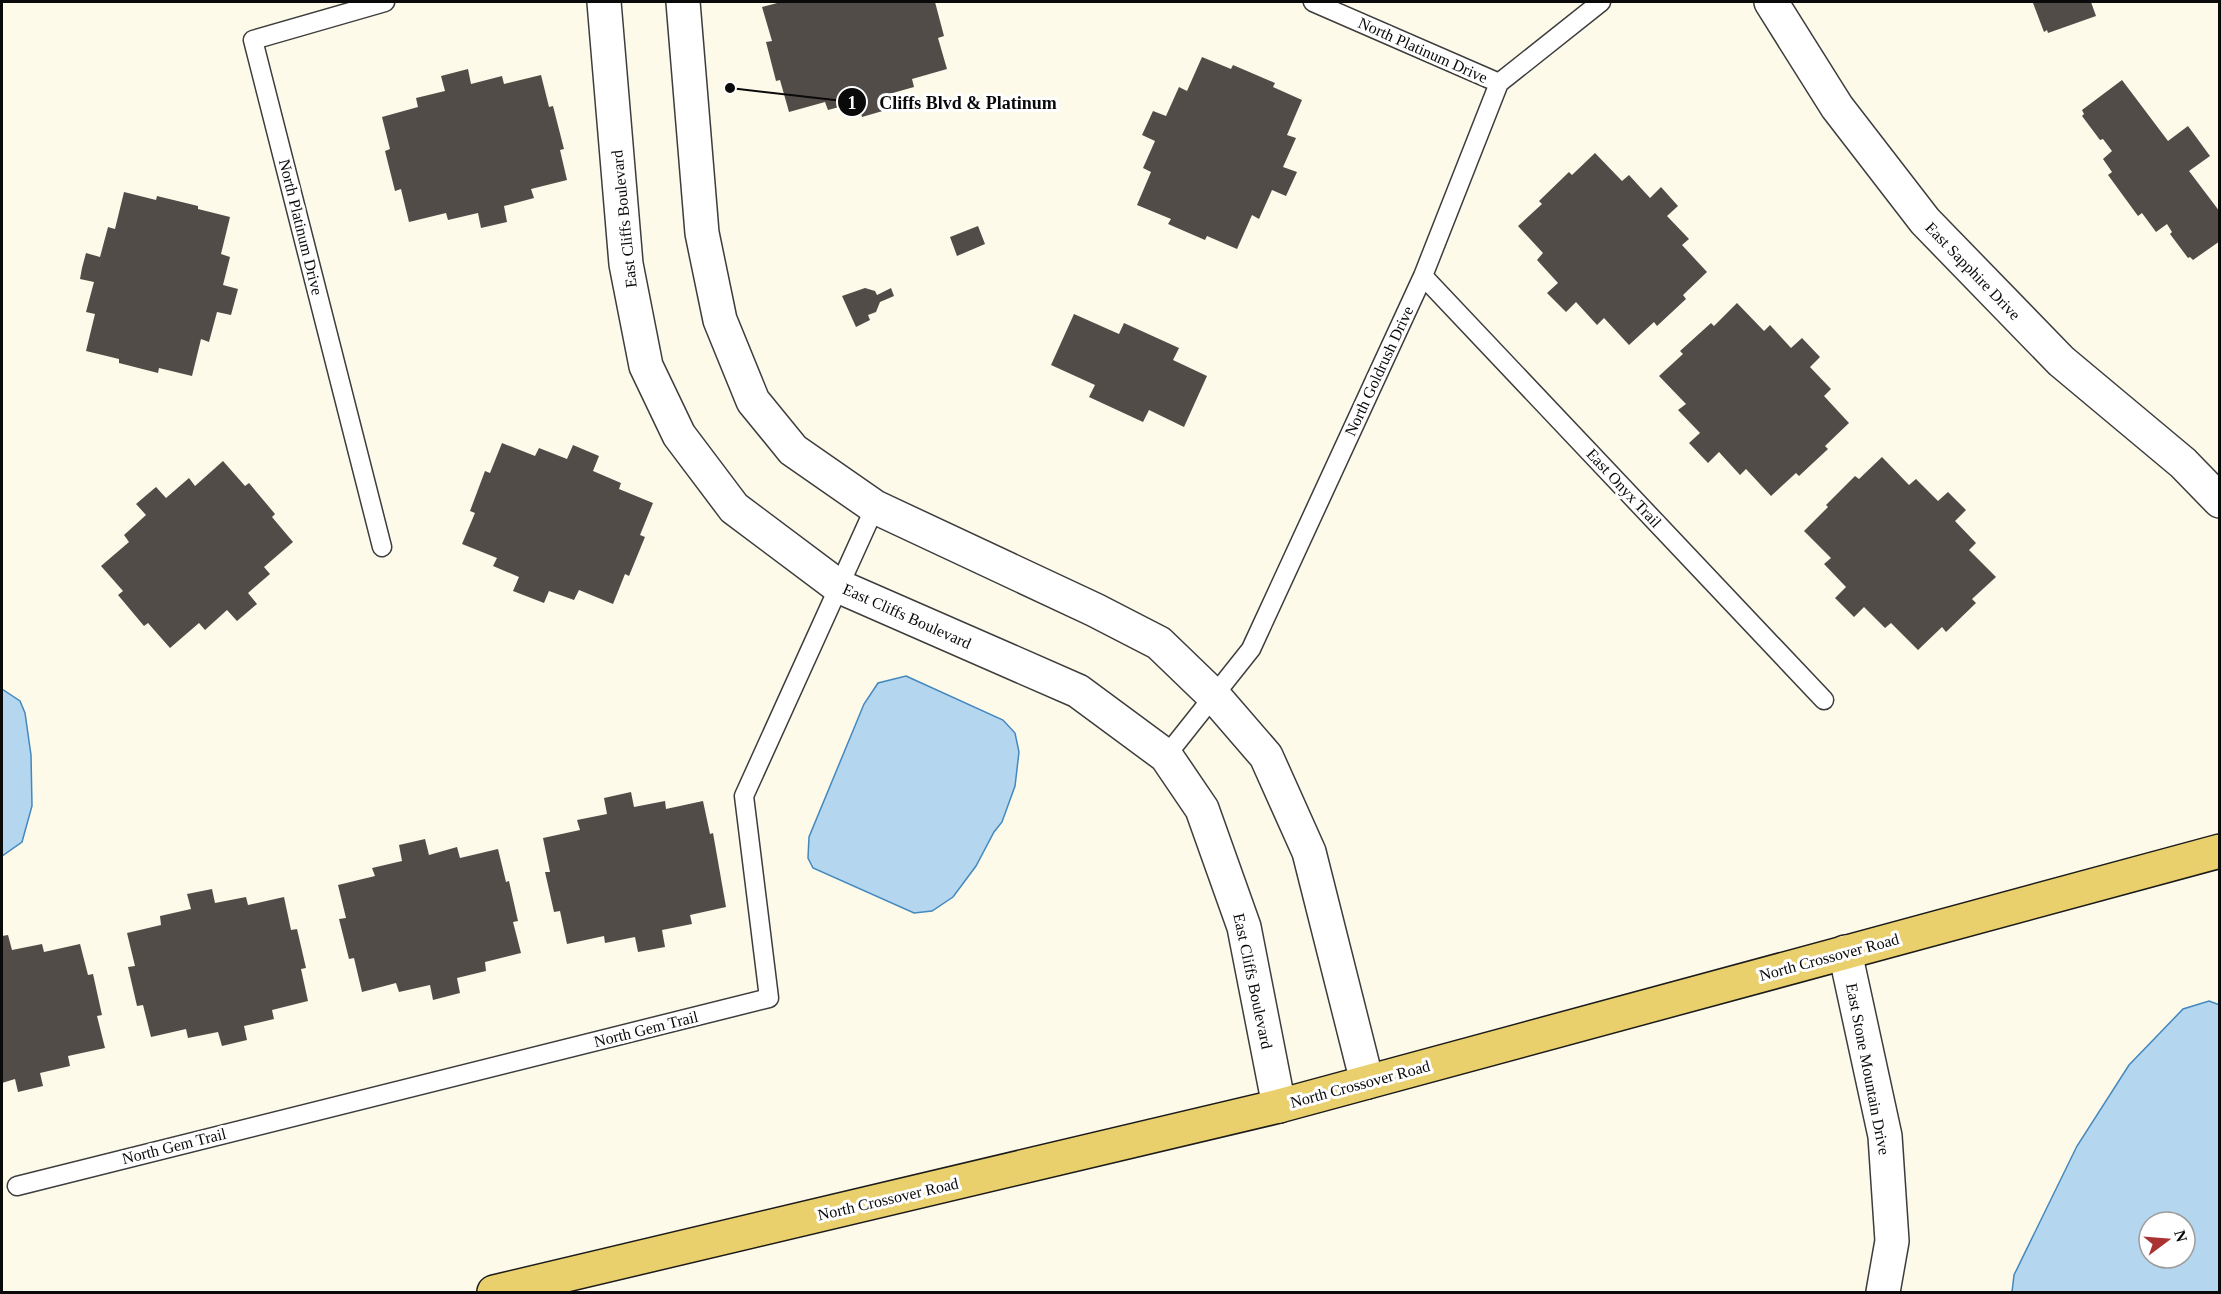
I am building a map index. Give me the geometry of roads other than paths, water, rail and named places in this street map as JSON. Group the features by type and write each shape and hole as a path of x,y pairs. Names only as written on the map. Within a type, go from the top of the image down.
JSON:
{"main road":[{"name":"North Crossover Road","path":"494,1293 1280,1106 2220,851"}],"street":[{"name":"East Cliffs Boulevard","path":"604,2 626,264 646,366 679,435 734,508 838,586 1078,692 1166,756 1203,809 1244,927 1280,1106"},
{"path":"683,2 702,233 720,320 753,401 793,450 875,507 1095,610 1159,643 1215,697 1266,756 1309,852 1367,1082"},
{"name":"East Sapphire Drive","path":"1770,2 1837,107 1925,221 2061,361 2183,464 2220,501"},
{"name":"East Stone Mountain Drive","path":"1845,952 1885,1136 1892,1242 1883,1293"}],"lane":[{"name":"North Platinum Drive","path":"382,547 253,40 385,2"},
{"name":"North Platinum Drive","path":"1314,2 1499,83"},
{"path":"1499,83 1601,2"},
{"name":"North Goldrush Drive","path":"1166,756 1251,649 1423,276 1499,83"},
{"name":"East Onyx Trail","path":"1423,276 1824,700"},
{"name":"North Gem Trail","path":"17,1186 769,998 744,795 875,507"}],"water":[{"path":"906,676 1003,720 1015,733 1019,752 1015,786 1002,822 994,832 976,866 953,897 932,911 914,913 813,868 808,858 809,837 864,704 878,683"},
{"path":"2,689 20,701 25,713 31,755 32,806 22,842 2,856"},
{"path":"2209,1001 2220,1005 2219,1292 2012,1292 2014,1275 2077,1146 2129,1065 2183,1009"}],"place":[{"name":"Cliffs Blvd & Platinum","path":"730,88"}]}
